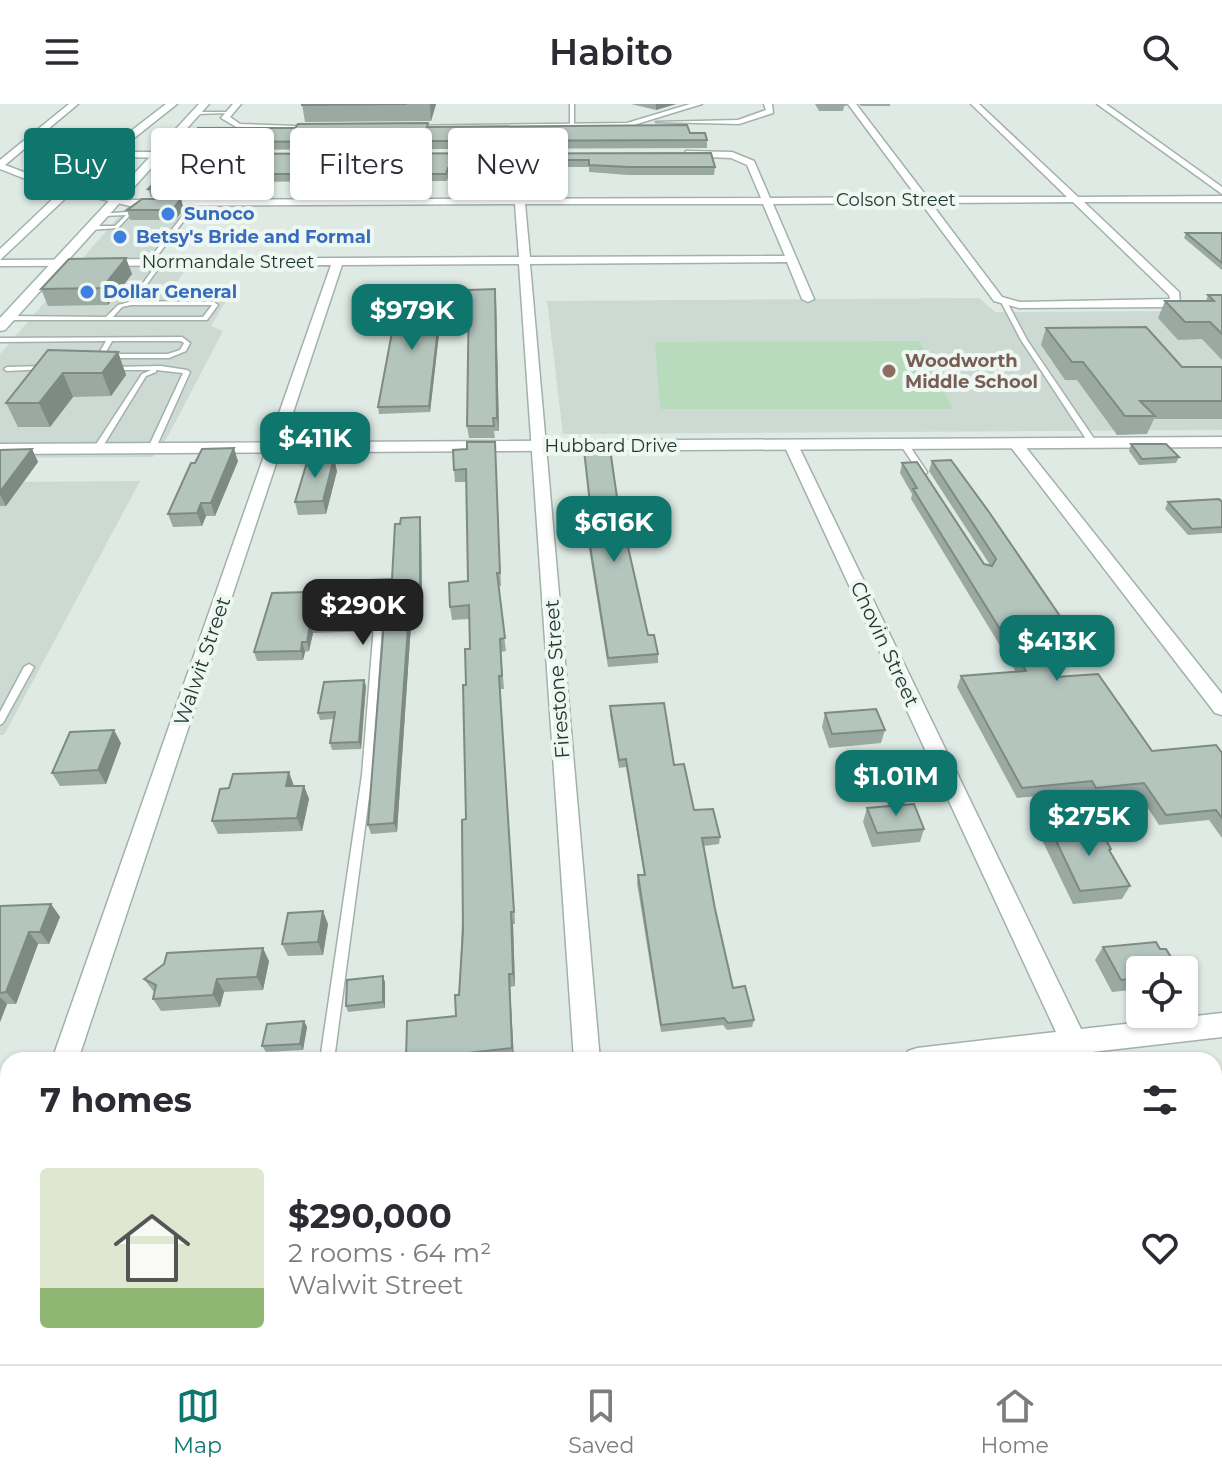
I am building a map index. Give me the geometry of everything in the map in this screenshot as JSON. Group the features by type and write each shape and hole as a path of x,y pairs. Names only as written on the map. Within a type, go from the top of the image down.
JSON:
{"main road":[{"path":"135,133 172,104"},
{"path":"182,128 200,108"},
{"path":"135,179 151,162"},
{"path":"0,256 59,200"},
{"path":"4,323 116,200"},
{"name":"Hubbard Drive","path":"0,449 1222,442"}],"street":[{"path":"0,165 74,104"},
{"path":"237,104 225,118 238,126 335,126"},
{"path":"650,120 739,122 770,111 768,104"},
{"path":"852,104 995,297 1019,305 1165,304 1176,301 1175,294 975,104"},
{"path":"1101,104 1222,191"},
{"path":"392,126 627,125 691,105"},
{"path":"667,154 732,155 751,163 808,299"},
{"name":"Colson Street","path":"0,165 24,173"},
{"name":"Colson Street","path":"116,200 195,203 1222,199"},
{"name":"Firestone Street","path":"520,202 586,1052"},
{"name":"Normandale Street","path":"0,263 791,259"},
{"name":"Walwit Street","path":"68,1052 338,261"},
{"path":"1015,443 1222,708"},
{"name":"Chovin Street","path":"791,445 1078,1051"},
{"path":"1078,1051 1222,1025"}],"lane":[{"path":"572,104 572,125"},
{"path":"200,108 230,113"},
{"path":"90,228 116,227 146,203"},
{"path":"131,303 195,203"},
{"path":"102,215 130,213"},
{"path":"1004,302 1024,340 1093,443"},
{"path":"4,323 109,317 120,306 131,303 215,305 205,319 199,321 112,321 109,317"},
{"path":"0,340 182,339 187,343 183,351 169,356 101,355 110,340"},
{"path":"7,369 54,368"},
{"path":"108,368 161,368 187,372 152,448"},
{"path":"97,449 144,375 161,368"},
{"path":"904,444 927,479"},
{"path":"328,1052 367,775 378,625"},
{"path":"0,721 4,704 29,667"}],"shaded area":[{"path":"197,206 152,266 188,266 165,299 227,299 211,326 223,331 167,438 153,457 0,458 0,354 127,207"},
{"name":"Woodworth Middle School","path":"979,298 995,312 1181,311 1198,306 1202,301 1222,301 1222,430 563,434 547,301"},
{"path":"140,481 4,735 0,735 0,482"}],"green space":[{"path":"920,341 953,409 660,409 655,342"}],"building":[{"path":"302,104 407,104 302,105"},
{"path":"428,123 427,127 687,125 690,133 705,133 707,140 568,141 568,128 448,128 448,141 432,141 432,128 295,128 298,124"},
{"path":"274,128 290,128 290,142 274,142"},
{"path":"448,153 446,174 432,174 432,154"},
{"path":"568,153 711,153 715,167 589,165 589,160 568,160"},
{"path":"274,154 290,154 290,174 274,174"},
{"path":"142,199 180,200 172,210 127,210"},
{"path":"1186,233 1222,233 1222,263"},
{"path":"126,258 102,288 41,289 69,259"},
{"path":"495,289 497,418 493,418 494,426 467,426 469,290"},
{"path":"442,294 429,406 378,407 399,295"},
{"path":"1208,295 1222,295 1222,334 1210,322 1185,322 1165,301 1214,301"},
{"path":"1146,327 1182,367 1222,367 1222,401 1140,401 1155,416 1125,416 1083,362 1072,362 1046,328"},
{"path":"48,350 118,352 102,373 63,373 39,403 6,403"},
{"path":"467,442 495,442 500,573 497,573 505,638 500,639 502,676 499,676 514,912 511,912 513,974 509,974 512,1048 477,1052 406,1052 407,1021 456,1016 455,995 459,995 463,931 462,820 466,819 463,685 466,685 465,649 470,649 469,605 450,607 449,583 468,581 466,469 454,470 453,450 467,449"},
{"path":"1131,444 1166,444 1179,457 1142,459"},
{"path":"234,448 211,503 201,503 197,513 168,514 191,463 195,463 202,449"},
{"path":"32,449 0,492 0,450"},
{"path":"610,449 621,525 648,635 654,635 658,654 608,658 587,527 586,504 590,503 584,450"},
{"path":"334,458 323,501 295,502 308,459"},
{"path":"951,460 1066,625 1027,629 1056,677 1098,674 1152,751 1216,745 1222,753 1222,818 1216,810 1166,815 1144,783 1096,788 1092,781 1022,788 961,676 1026,671 913,489 917,488 902,463 917,462 984,564 992,566 996,559 932,461"},
{"path":"1219,499 1222,502 1222,527 1192,529 1168,502"},
{"path":"420,517 420,586 411,586 394,823 368,825 384,622 382,613 374,610 368,622 310,624 307,642 302,642 301,651 254,652 272,593 346,591 347,581 392,579 395,524 400,524 401,518"},
{"path":"364,680 359,742 330,743 335,712 318,713 324,682"},
{"path":"664,703 674,765 684,764 694,810 713,809 720,837 702,838 715,909 733,988 745,986 754,1020 728,1023 724,1018 661,1025 638,875 645,875 626,759 619,760 610,706"},
{"path":"876,709 885,730 832,734 825,713"},
{"path":"114,730 98,770 52,773 70,732"},
{"path":"289,772 286,786 304,786 297,818 212,821 220,789 229,788 233,774"},
{"path":"914,804 924,829 877,833 867,808"},
{"path":"1097,824 1130,886 1080,891 1050,828"},
{"path":"51,904 40,932 29,932 6,992 0,993 0,906"},
{"path":"323,911 318,942 282,944 288,913"},
{"path":"1156,942 1170,956 1126,956 1126,979 1121,980 1103,947"},
{"path":"263,948 257,977 217,979 213,995 153,999 156,985 144,979 164,964 167,953"},
{"path":"383,976 383,1002 346,1006 347,980"},
{"path":"304,1021 300,1044 262,1046 267,1024"}],"place":[{"name":"Sunoco","path":"168,214"},
{"name":"Betsy's Bride and Formal","path":"120,237"},
{"name":"Dollar General","path":"87,292"},
{"name":"Woodworth Middle School","path":"889,371"}]}
